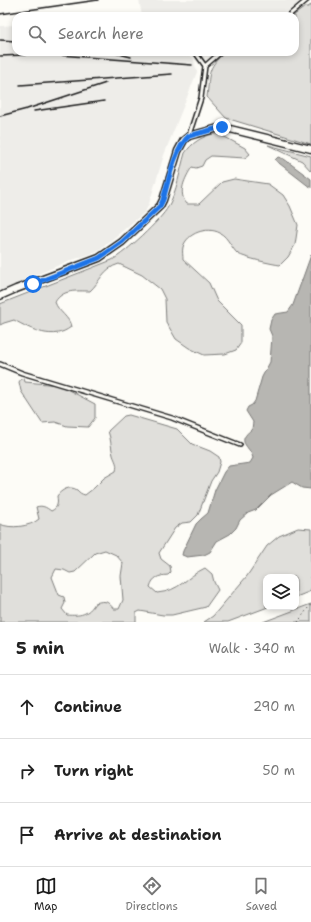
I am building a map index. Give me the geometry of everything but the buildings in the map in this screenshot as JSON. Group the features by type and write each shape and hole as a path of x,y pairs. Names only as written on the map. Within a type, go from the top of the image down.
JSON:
{"street":[{"path":"0,296 91,262 122,242 160,206 178,151 184,140 189,136 222,127 311,149"}],"lane":[{"path":"293,12 308,0"},
{"path":"198,56 206,66"},
{"path":"189,136 201,98 206,66 217,56"},
{"path":"0,364 22,373 172,418 240,445"}],"path":[{"path":"298,622 311,604"}],"shaded area":[{"path":"139,0 311,0 307,5 302,1 287,12 141,12"},
{"path":"311,5 311,144 226,118 207,97 210,72 215,63 221,56 299,56 298,12 305,7"},
{"path":"12,25 12,56 182,56 193,57 197,72 164,155 149,204 145,212 97,252 66,262 0,291 0,26"},
{"path":"213,134 223,134 223,136 245,148 250,154 245,158 211,156 205,160 202,166 196,168 192,167 182,190 184,200 187,204 199,204 222,182 234,179 268,184 283,195 290,206 298,225 295,245 288,257 280,265 241,256 223,235 215,231 209,230 198,232 185,242 183,259 209,283 217,301 241,325 241,343 236,350 225,354 204,355 189,348 176,339 166,322 165,299 160,289 142,275 119,264 113,266 105,272 90,291 70,292 58,298 55,302 70,323 71,327 64,331 50,334 35,330 14,320 0,325 0,304 112,260 134,244 151,228 168,207 176,187 185,153 197,141"},
{"path":"268,145 311,156 311,171 302,161"},
{"path":"278,157 284,159 311,179 311,188 275,160"},
{"path":"311,255 311,489 302,488 292,482 271,495 256,510 248,513 240,520 236,528 230,534 217,541 210,552 204,555 187,557 182,555 196,524 208,513 215,490 224,472 229,466 250,463 253,458 244,441 244,437 252,429 253,422 246,411 255,401 262,377 270,362 272,336 269,329 271,320 275,314 288,312 293,305"},
{"path":"24,378 25,382 59,385 95,404 95,418 88,427 67,426 55,422 42,423 21,391 19,382"},
{"path":"129,415 177,429 192,444 210,451 219,457 220,462 217,472 211,481 198,515 191,522 182,523 175,528 159,553 161,559 170,566 171,572 168,575 156,578 150,587 157,593 172,590 205,568 212,574 218,590 206,607 172,615 140,611 136,613 136,622 0,622 0,524 14,527 31,524 39,519 36,507 42,506 51,511 53,510 57,505 57,496 63,490 71,488 85,495 104,478 116,471 116,464 108,431 124,416","holes":["105,550 116,555 123,563 121,576 123,600 119,609 114,609 104,601 95,603 90,610 83,614 67,615 62,609 65,603 64,597 59,595 52,577 56,569 64,570 70,573 75,572 95,553"]},
{"path":"298,528 311,529 311,591 299,596 299,574 263,574 263,609 228,622 204,622 213,616 247,576 267,546 279,536"},
{"path":"311,604 311,622 263,622 295,610 299,610 299,608"}],"railway":[{"path":"14,12 98,0"},
{"path":"0,14 12,12"},
{"path":"0,40 12,41"},
{"path":"0,56 12,56"},
{"path":"72,56 192,65"},
{"path":"127,56 131,57"},
{"path":"20,85 172,74"},
{"path":"0,116 27,109 106,83"},
{"path":"34,111 104,101"}],"route":[{"path":"33,284 53,275 91,262 115,248 160,206 178,151 184,140 189,136 222,127"}]}
